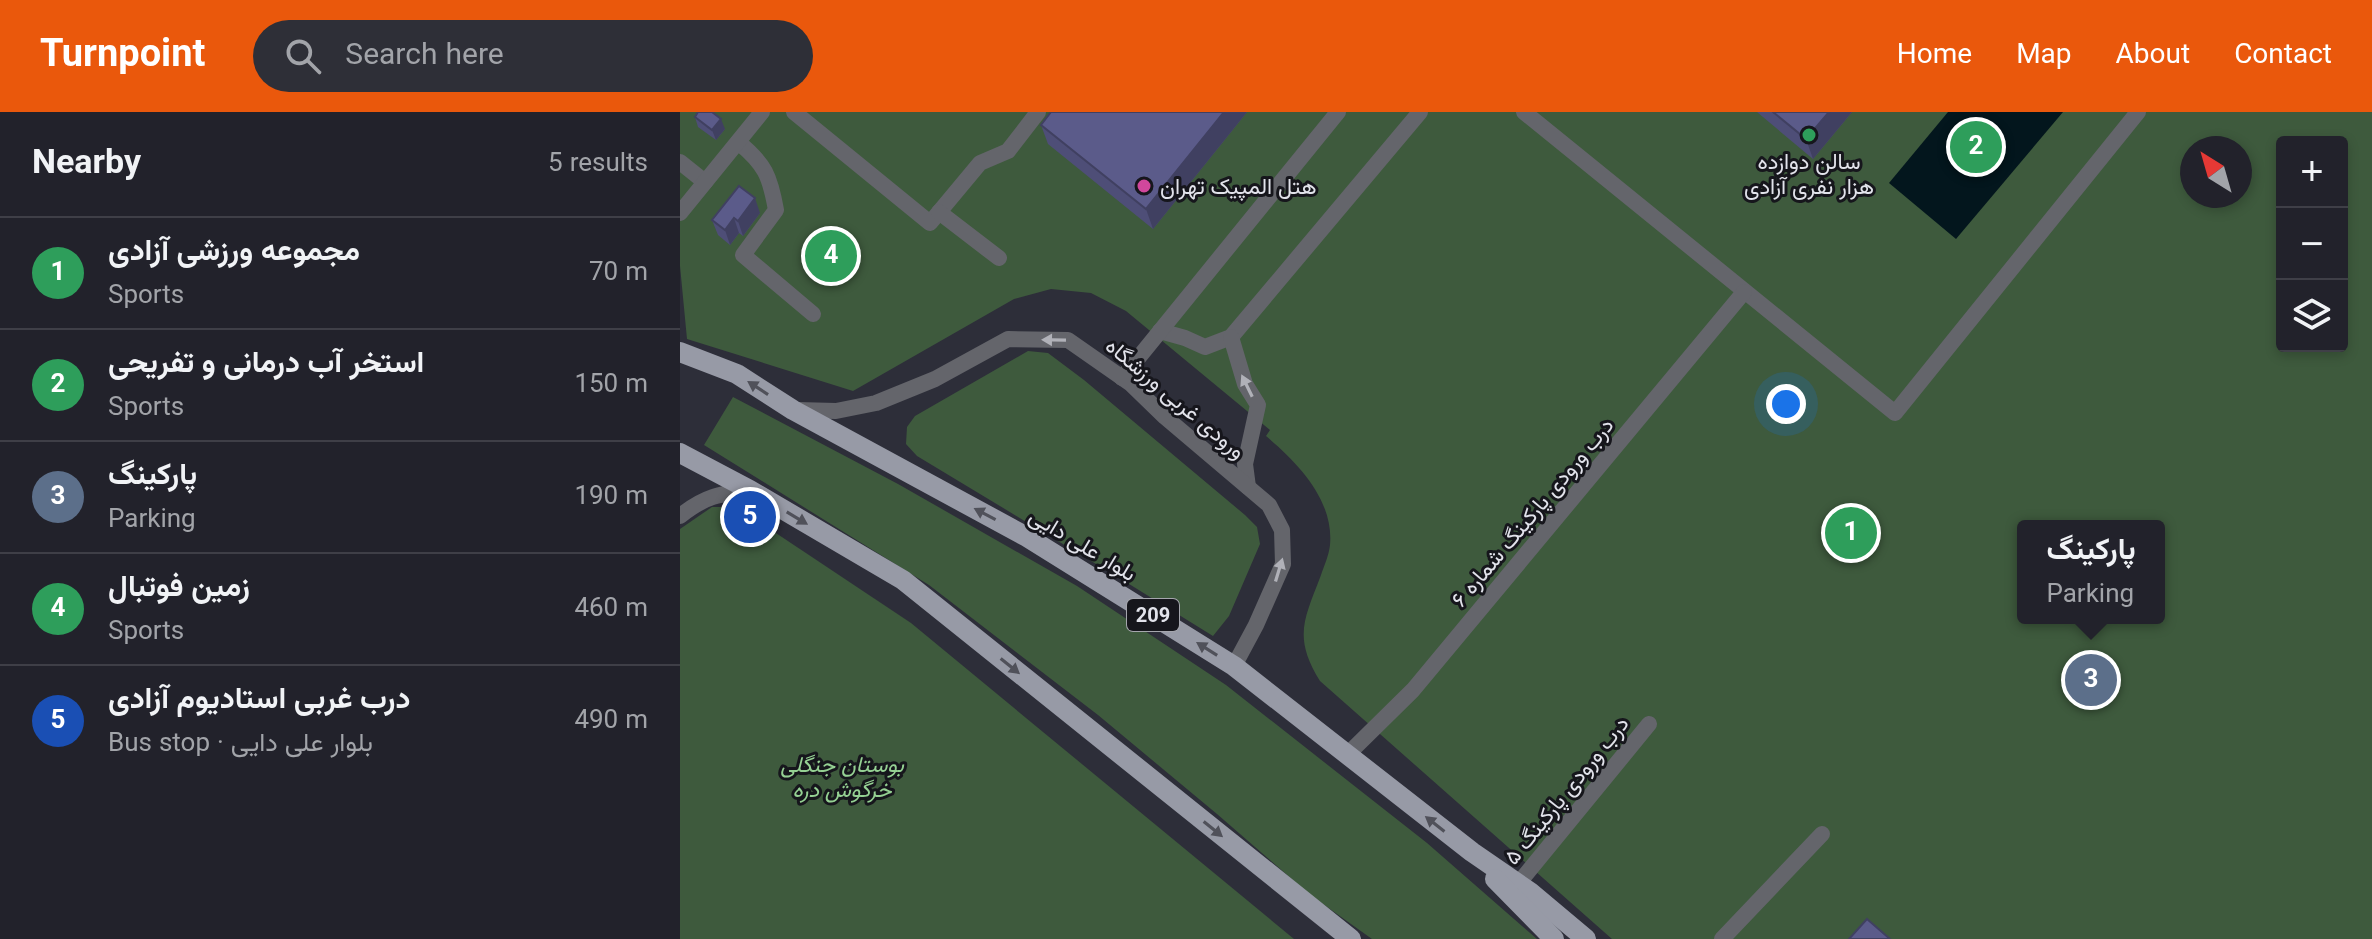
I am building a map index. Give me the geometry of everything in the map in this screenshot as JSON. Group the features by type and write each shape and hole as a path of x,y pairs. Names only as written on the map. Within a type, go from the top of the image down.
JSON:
{"main road":[{"name":"بلوار علی دایی","path":"682,350 737,374 793,410 1027,537 1234,666 1586,939"},
{"path":"680,453 750,490 903,580 1351,939"},
{"path":"1472,852 1554,939"}],"street":[{"path":"680,213 762,112"},
{"path":"794,112 930,223 980,163 1008,151 1038,112"},
{"path":"1122,378 1338,112"},
{"path":"1248,487 1245,464 1258,405 1245,384 1231,337 1420,112"},
{"path":"1524,112 1895,413 2138,112"},
{"path":"738,142 758,158 772,184 776,210 743,255 813,314"},
{"path":"680,162 705,182"},
{"path":"939,212 999,258"},
{"name":"درب ورودی پارکینگ شماره ۶","path":"1347,755 1413,690 1744,292"},
{"name":"ورودی غربی ورزشگاه","path":"1160,331 1205,347 1231,337"},
{"name":"ورودی غربی ورزشگاه","path":"793,410 836,411 876,403 935,379 1008,339 1068,340 1122,378 1269,505 1282,530 1283,564 1234,666"},
{"path":"680,516 712,495 750,490"},
{"name":"درب ورودی پارکینگ ۵","path":"1518,884 1649,724"},
{"path":"1722,939 1822,834"}],"green space":[{"path":"680,112 2372,112 2372,939 1612,939 1320,681 1306,652 1304,628 1330,545 1330,529 1320,498 1301,470 1266,436 1270,430 1126,311 1091,293 1051,289 1014,299 853,391 687,339 680,266"},
{"path":"1028,351 1048,353 1084,380 1257,527 1260,544 1229,616 1213,636 917,456 906,444 907,427 915,416"},
{"path":"733,397 898,484 1077,586 1226,685 1427,843 1537,939 1372,939 1309,894 1098,715 929,585 704,445"},
{"name":"بوستان جنگلی خرگوش دره","path":"712,507 737,507 911,623 1294,939 680,939 680,529"}],"water":[{"path":"1948,112 2063,112 1956,239 1889,183"}],"building":[{"path":"698,112 712,112 721,119 712,130 695,117"},
{"name":"هتل المپیک تهران","path":"1051,112 1224,112 1146,209 1041,125"},
{"path":"1773,112 1829,112 1806,139"},
{"path":"739,186 755,198 738,221 734,218 725,230 712,220"},
{"path":"1867,919 1890,939 1849,939"}],"place":[{"name":"سالن دوازده هزار نفری آزادی","path":"1809,135"},
{"name":"استخر آب درمانی و تفریحی","path":"1976,147"},
{"name":"هتل المپیک تهران","path":"1144,186"},
{"name":"زمین فوتبال","path":"831,256"},
{"name":"درب غربی استادیوم آزادی","path":"750,517"},
{"name":"مجموعه ورزشی آزادی","path":"1851,533"},
{"name":"پارکینگ","path":"2091,680"}]}
